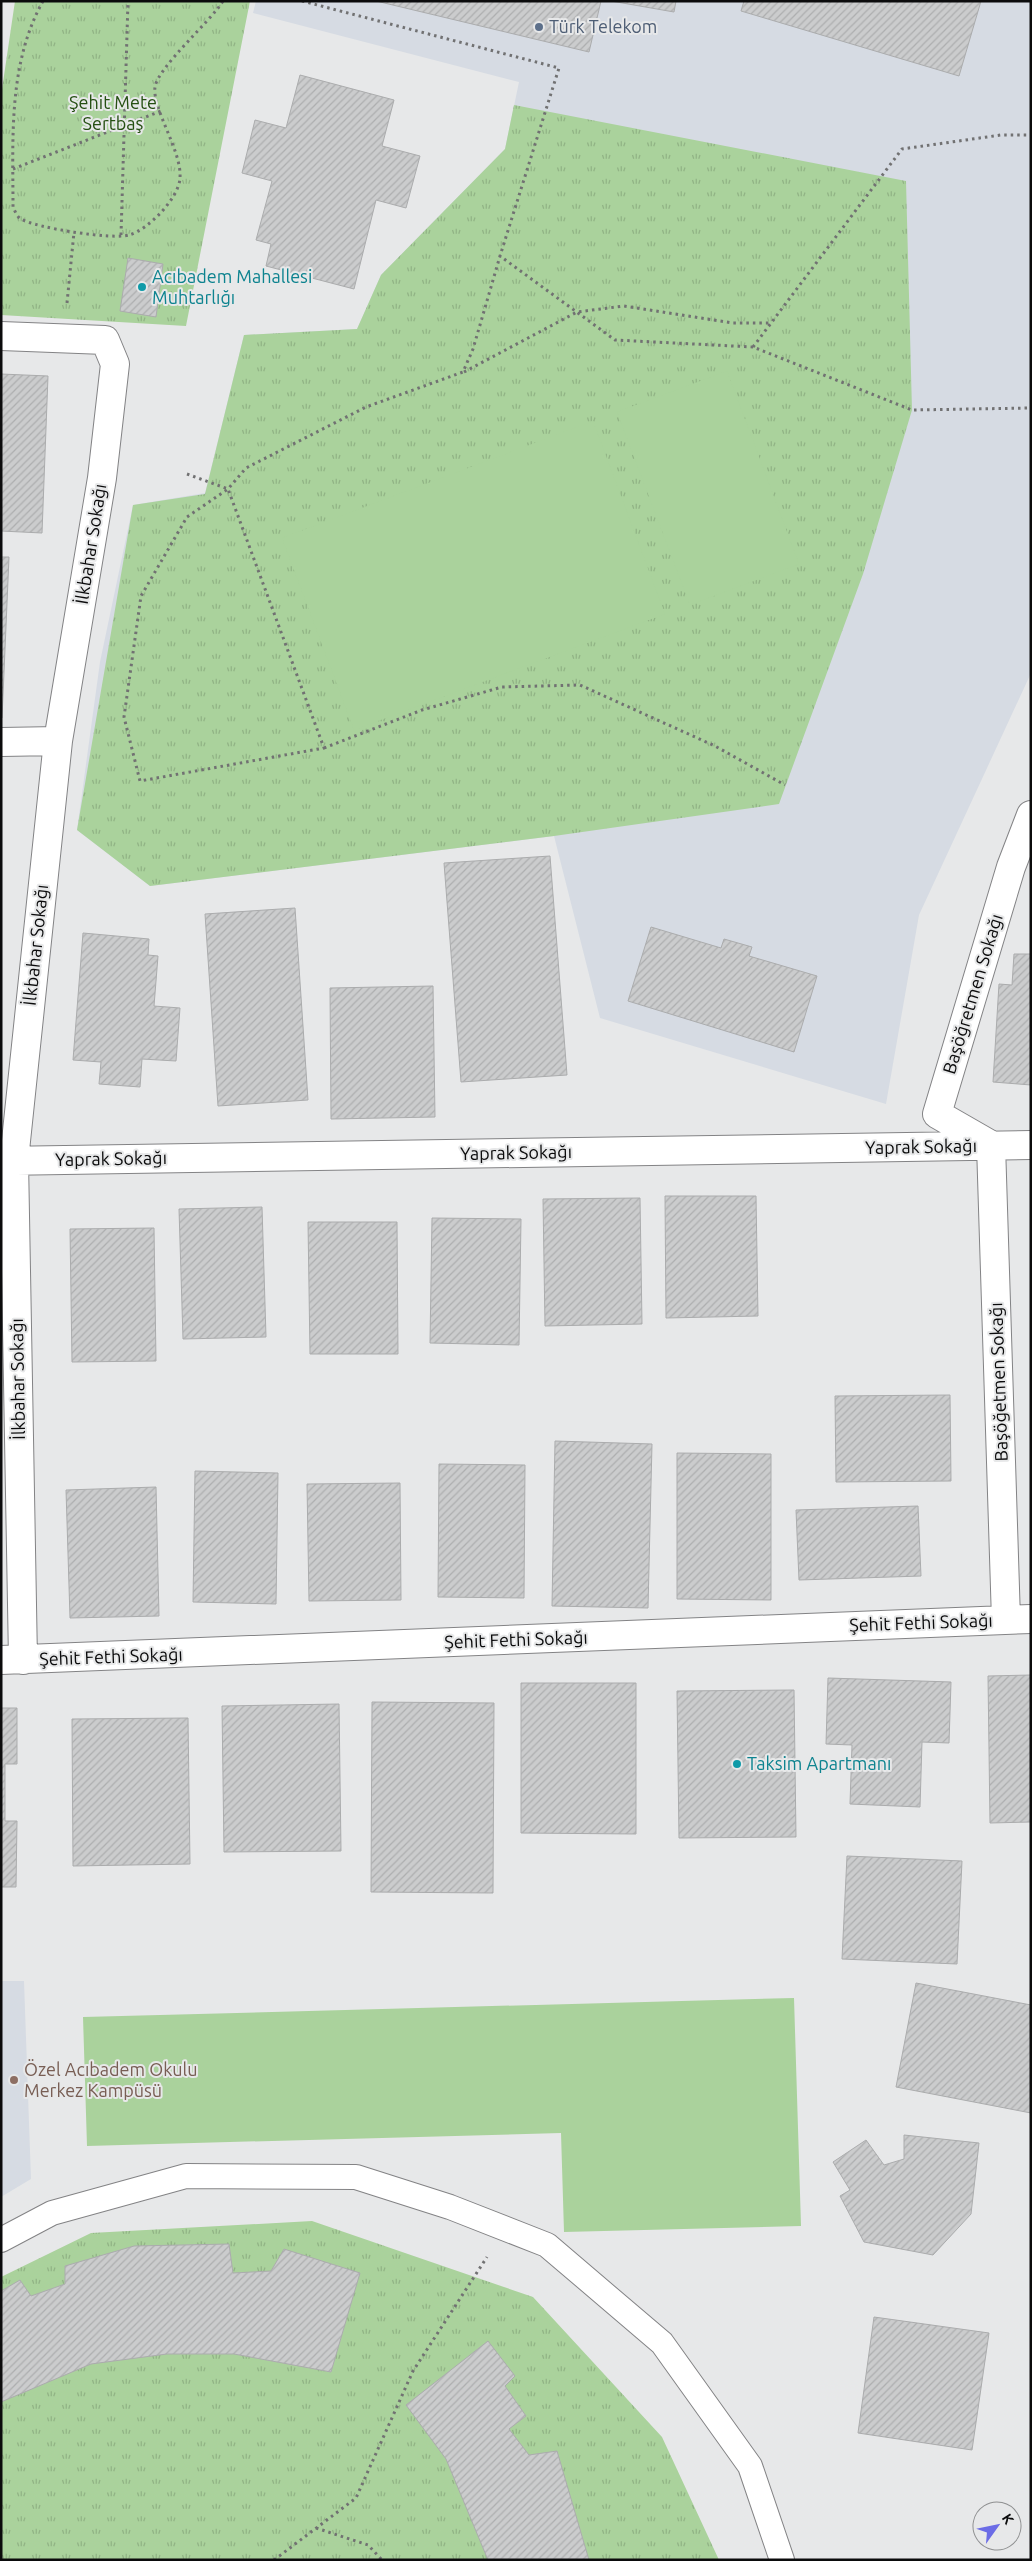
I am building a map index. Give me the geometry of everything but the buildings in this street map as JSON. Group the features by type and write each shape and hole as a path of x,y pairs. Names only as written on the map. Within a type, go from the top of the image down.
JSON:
{"street":[{"name":"İlkbahar Sokağı","path":"1,336 105,340 115,364 102,478 58,742 7,1160 12,1660"},
{"path":"1,742 58,742"},
{"name":"Başöğretmen Sokağı","path":"991,1146 937,1114 1011,867 1031,815"},
{"name":"Yaprak Sokağı","path":"7,1160 1031,1145"},
{"name":"Başöğetmen Sokağı","path":"991,1146 1018,1619"},
{"name":"Şehit Fethi Sokağı","path":"12,1660 1018,1619"}],"lane":[{"path":"1,2240 52,2213 186,2176 356,2177 450,2206 506,2228 547,2245 662,2342 750,2466 782,2560"}],"path":[{"path":"44,1 32,22 19,65 13,118 13,207 19,218 35,225 74,232 121,235 129,235 148,224 162,212 172,198 181,178 175,152 156,100 155,86 165,71 223,1"},
{"path":"121,235 128,1"},
{"path":"302,1 559,68 473,349 463,372"},
{"path":"13,169 124,123 161,110"},
{"path":"753,347 902,150 1001,134 1031,135"},
{"path":"63,338 74,232"},
{"path":"500,256 615,340 753,347 912,410 1031,408"},
{"path":"772,323 733,323 624,306 577,312 463,372 366,407 246,468 228,489 187,517 141,596 124,717 140,781 324,748 422,710 502,687 580,685 715,746 785,785"},
{"path":"187,474 228,489 324,748"},
{"path":"274,2560 356,2498 413,2371 506,2228"},
{"path":"316,2528 368,2545 382,2560"}],"shaded area":[{"path":"256,1 1031,1 1031,673 919,915 886,1104 600,1018 554,836 150,886 77,830 100,662 133,505 205,493 244,335 357,329 381,275 505,149 519,82 253,13"},
{"name":"Özel Acıbadem Okulu Merkez Kampüsü","path":"1,1981 24,1981 31,2179 1,2197"}],"green space":[{"name":"Şehit Mete Sertbaş","path":"15,1 250,1 186,326 1,315 1,96"},
{"path":"514,105 906,181 912,410 863,574 779,804 554,836 150,886 77,830 133,505 205,494 244,335 357,329 381,275 505,149"},
{"path":"727,371 799,564 690,605 617,412"},
{"path":"593,421 665,614 354,730 282,538"},
{"path":"794,1998 801,2226 564,2232 561,2133 87,2146 83,2017"},
{"path":"312,2221 533,2297 662,2437 719,2560 1,2560 1,2277 91,2233"}],"place":[{"name":"Türk Telekom","path":"539,27"},
{"name":"Acıbadem Mahallesi Muhtarlığı","path":"142,287"},
{"name":"Taksim Apartmanı","path":"737,1764"},
{"name":"Özel Acıbadem Okulu Merkez Kampüsü","path":"14,2080"}]}
